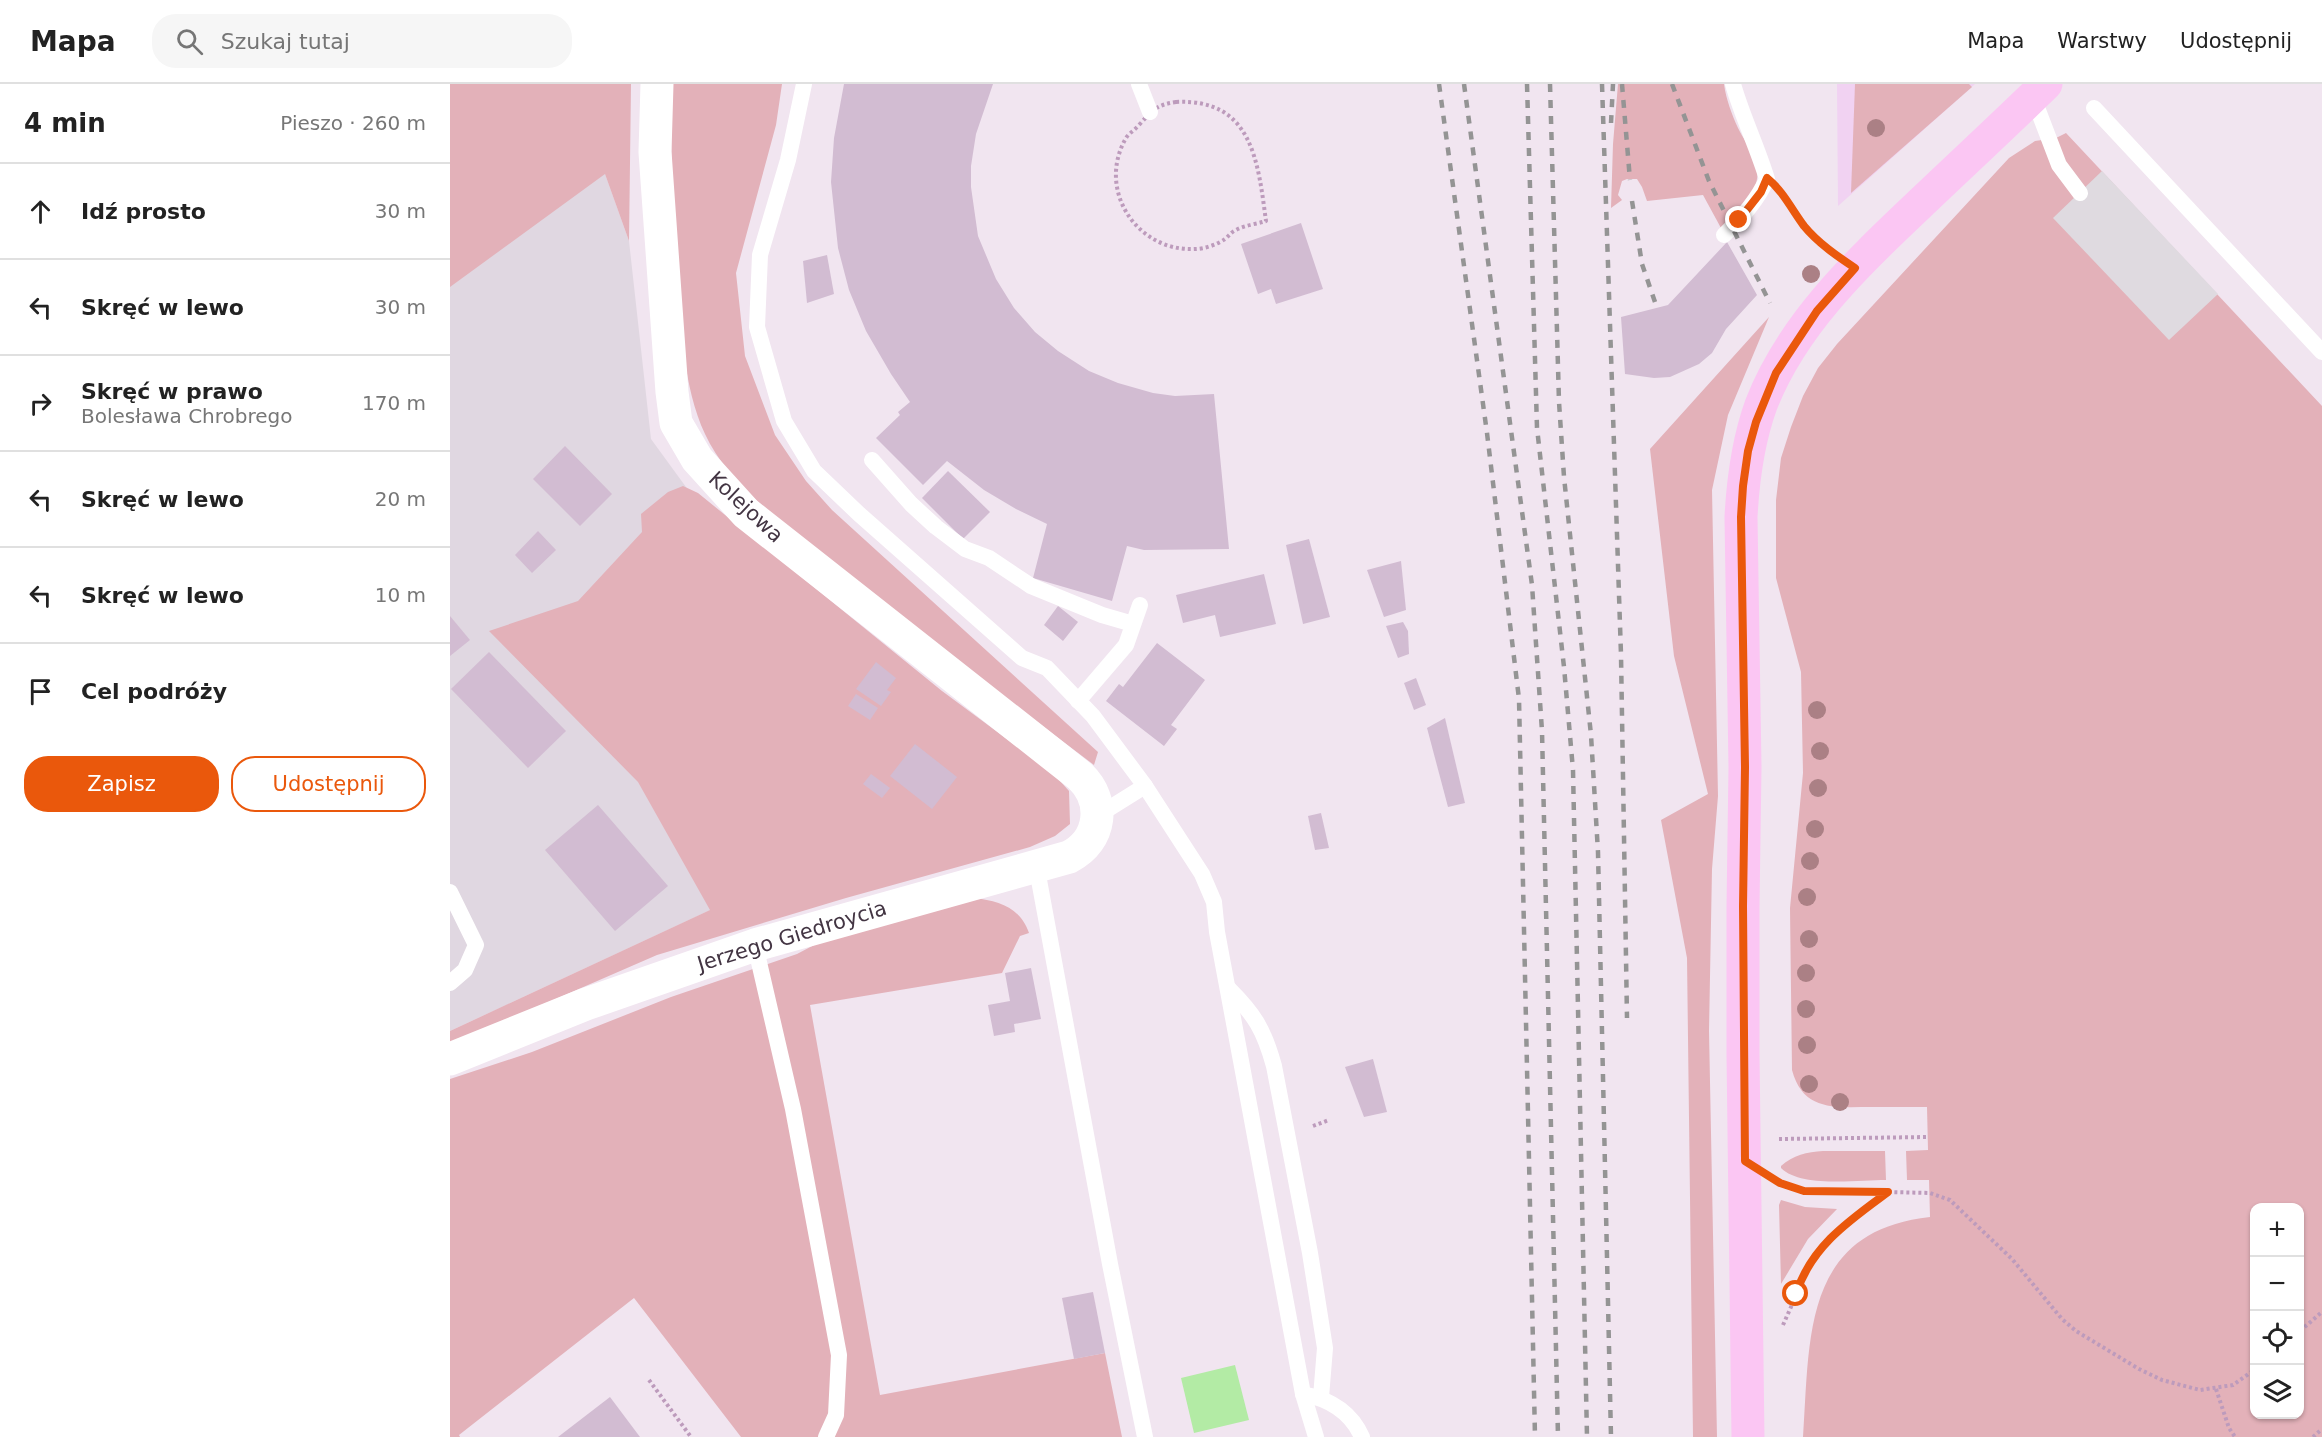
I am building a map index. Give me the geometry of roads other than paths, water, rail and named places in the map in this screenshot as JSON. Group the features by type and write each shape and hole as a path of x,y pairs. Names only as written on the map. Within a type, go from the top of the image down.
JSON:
{"street":[{"name":"Kolejowa","path":"657,84 655,153 672,393 676,423 697,459 746,513 1080,776 1095,804"},
{"path":"1748,1437 1743,917 1745,767 1741,517 1748,451 1756,422 1776,373 1817,311 1855,268 2039,91"},
{"name":"Jerzego Giedroycia","path":"450,1059 586,1005 755,945 1036,864 1069,857 1078,852 1091,836 1095,804"}],"lane":[{"path":"804,84 788,160 760,255 757,327 784,421 814,471 859,514 1022,658 1047,668 1093,716 1144,786 1202,874 1214,902 1217,932 1303,1394 1316,1437"},
{"path":"1139,84 1150,112"},
{"path":"1724,235 1750,208 1767,178 1757,147 1741,112 1733,84"},
{"path":"2039,91 2059,165 2080,193"},
{"path":"2094,108 2322,352"},
{"path":"872,460 911,504 965,549 988,558 1031,586 1102,615 1133,624"},
{"path":"1078,701 1126,645 1140,605"},
{"path":"1095,804 1144,786"},
{"path":"1036,864 1110,1264 1145,1437"},
{"path":"450,892 476,945 465,970 450,983"},
{"path":"755,945 793,1109 839,1355 836,1415 826,1437"},
{"path":"1229,989 1251,1011 1266,1040 1274,1066 1310,1253 1325,1348 1321,1397"},
{"path":"1303,1394 1321,1397 1350,1416 1362,1437"}],"railway":[{"path":"1439,84 1487,433 1519,699 1535,1437"},
{"path":"1464,84 1532,585 1542,731 1558,1437"},
{"path":"1527,84 1537,428 1564,667 1573,770 1587,1437"},
{"path":"1550,84 1559,402 1564,477 1591,735 1598,852 1611,1437"},
{"path":"1602,84 1621,655 1627,1018"},
{"path":"1611,123 1613,84"},
{"path":"1622,84 1630,180"},
{"path":"1672,84 1709,181 1770,303"},
{"path":"1632,201 1642,264 1656,305"}]}
